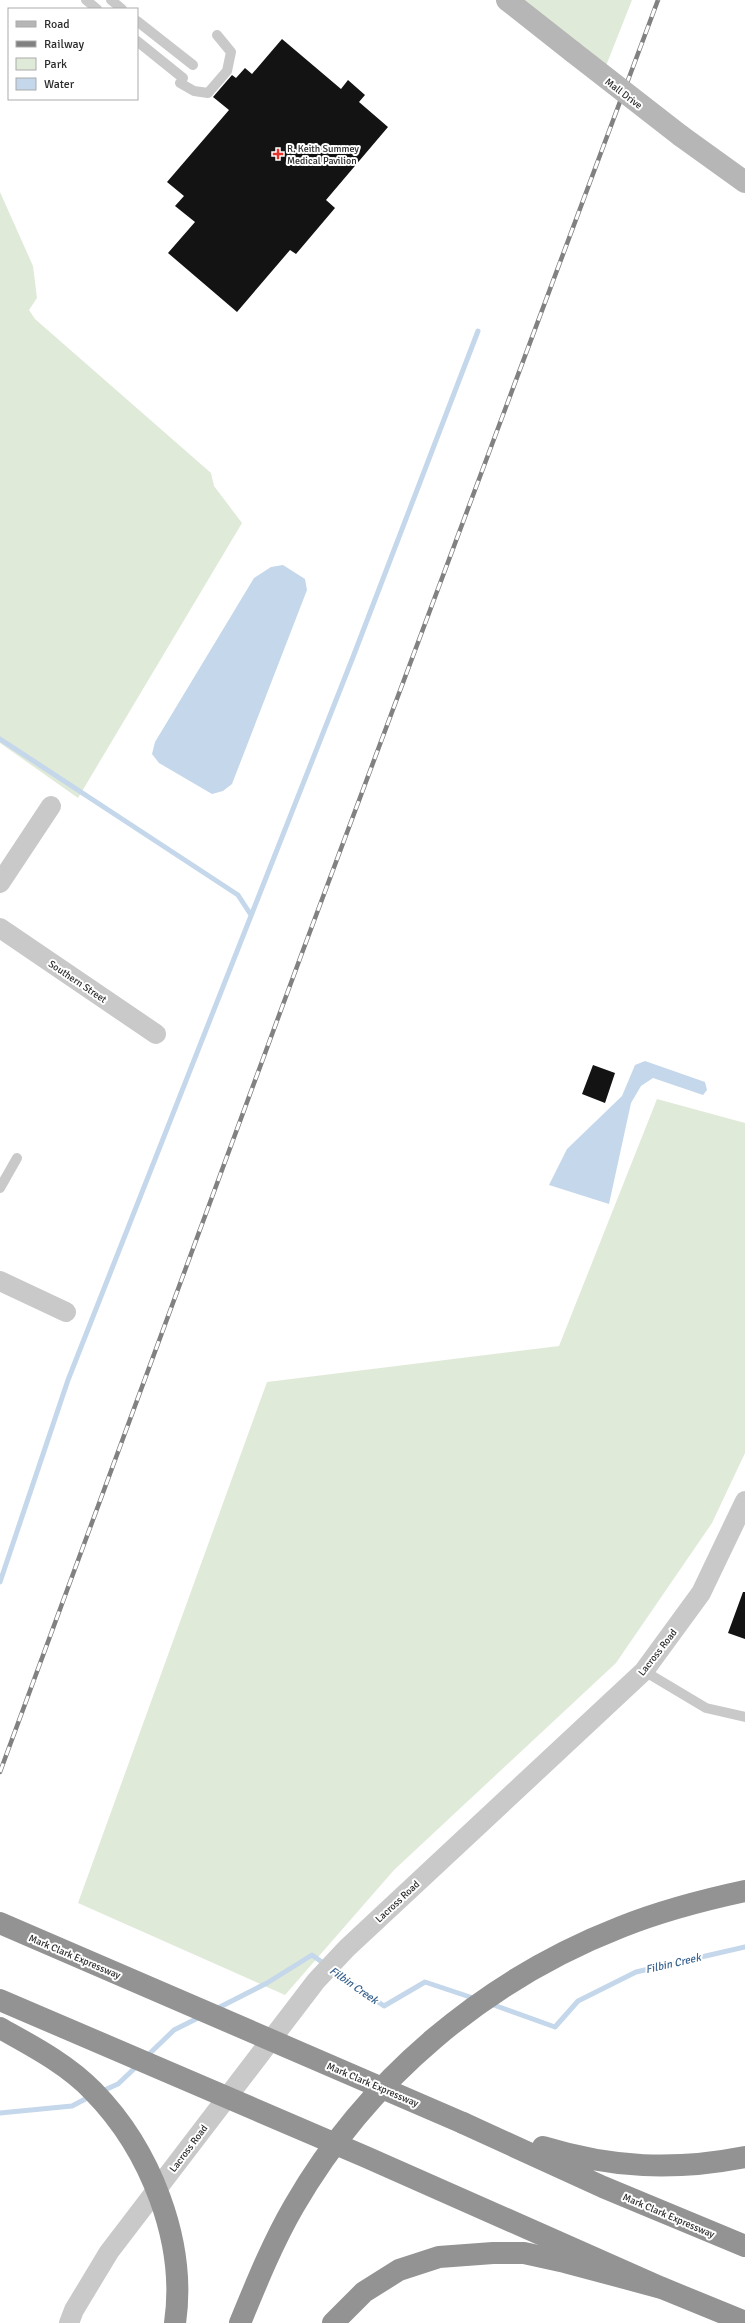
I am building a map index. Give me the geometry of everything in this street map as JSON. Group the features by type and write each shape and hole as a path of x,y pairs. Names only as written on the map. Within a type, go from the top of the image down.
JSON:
{"highway":[{"path":"240,2323 294,2206 325,2158 356,2116 401,2068 445,2030 486,1997 532,1970 582,1944 621,1927 664,1912 745,1891"},
{"name":"Mark Clark Expressway","path":"0,1923 463,2123 603,2187 745,2246"},
{"path":"0,2000 351,2151 662,2288 745,2322"},
{"path":"0,2028 61,2065 92,2090 120,2121 135,2147 161,2202 169,2230 176,2267 178,2299 175,2323"},
{"path":"463,2123 582,2159 627,2165 669,2166 709,2164 745,2157"},
{"path":"333,2323 364,2292 399,2270 439,2257 470,2253 524,2253 566,2262 662,2288"}],"street":[{"name":"Mall Drive","path":"507,0 681,136 745,182"},
{"path":"0,883 51,806"},
{"name":"Southern Street","path":"0,928 156,1034"},
{"path":"0,1281 66,1312"},
{"name":"Lacross Road","path":"70,2323 74,2310 109,2252 316,1981 347,1948 644,1671 701,1593 745,1501"}],"lane":[{"path":"86,0 96,8"},
{"path":"111,0 121,8"},
{"path":"138,22 193,65"},
{"path":"138,42 194,91 208,93 227,71 231,52 217,35"},
{"path":"0,1188 17,1158"},
{"path":"644,1671 706,1708 745,1717"}],"green space":[{"path":"507,0 632,0 602,76"},
{"path":"0,192 33,266 37,298 29,310 35,319 211,473 214,486 242,523 78,798 0,743"},
{"path":"657,1099 745,1123 745,1453 712,1523 616,1663 394,1870 285,1995 78,1903 267,1382 559,1346"}],"water":[{"path":"283,565 305,579 307,590 232,784 223,791 212,794 159,763 152,754 155,742 254,578 271,567"},
{"path":"645,1061 705,1082 707,1090 703,1095 653,1078 641,1086 631,1103 609,1204 549,1185 567,1149 622,1096 635,1065"}],"building":[{"name":"R. Keith Summey Medical Pavilion","path":"282,39 341,89 348,80 365,95 359,102 388,127 326,200 335,208 296,254 290,250 237,312 168,253 195,222 175,206 184,196 167,182 229,110 213,97 232,75 236,78 245,68 252,74"},
{"path":"593,1065 615,1073 605,1103 582,1094"},
{"path":"743,1592 745,1592 745,1639 728,1633"}],"waterway":[{"path":"0,1582 68,1380 353,657 478,331"},
{"path":"0,739 238,895 251,915"},
{"name":"Filbin Creek","path":"491,2004 555,2027 578,2001 636,1972 745,1947"},
{"name":"Filbin Creek","path":"216,2009 267,1983 312,1955 326,1965"},
{"name":"Filbin Creek","path":"333,1970 384,2006 425,1982 476,1999"},
{"name":"Filbin Creek","path":"146,2057 174,2030 202,2016"},
{"name":"Filbin Creek","path":"100,2092 118,2084 137,2066"},
{"name":"Filbin Creek","path":"0,2113 72,2106 91,2096"}],"railway":[{"path":"0,1772 302,953 658,0"}],"place":[{"name":"R. Keith Summey Medical Pavilion","path":"278,154"}]}
